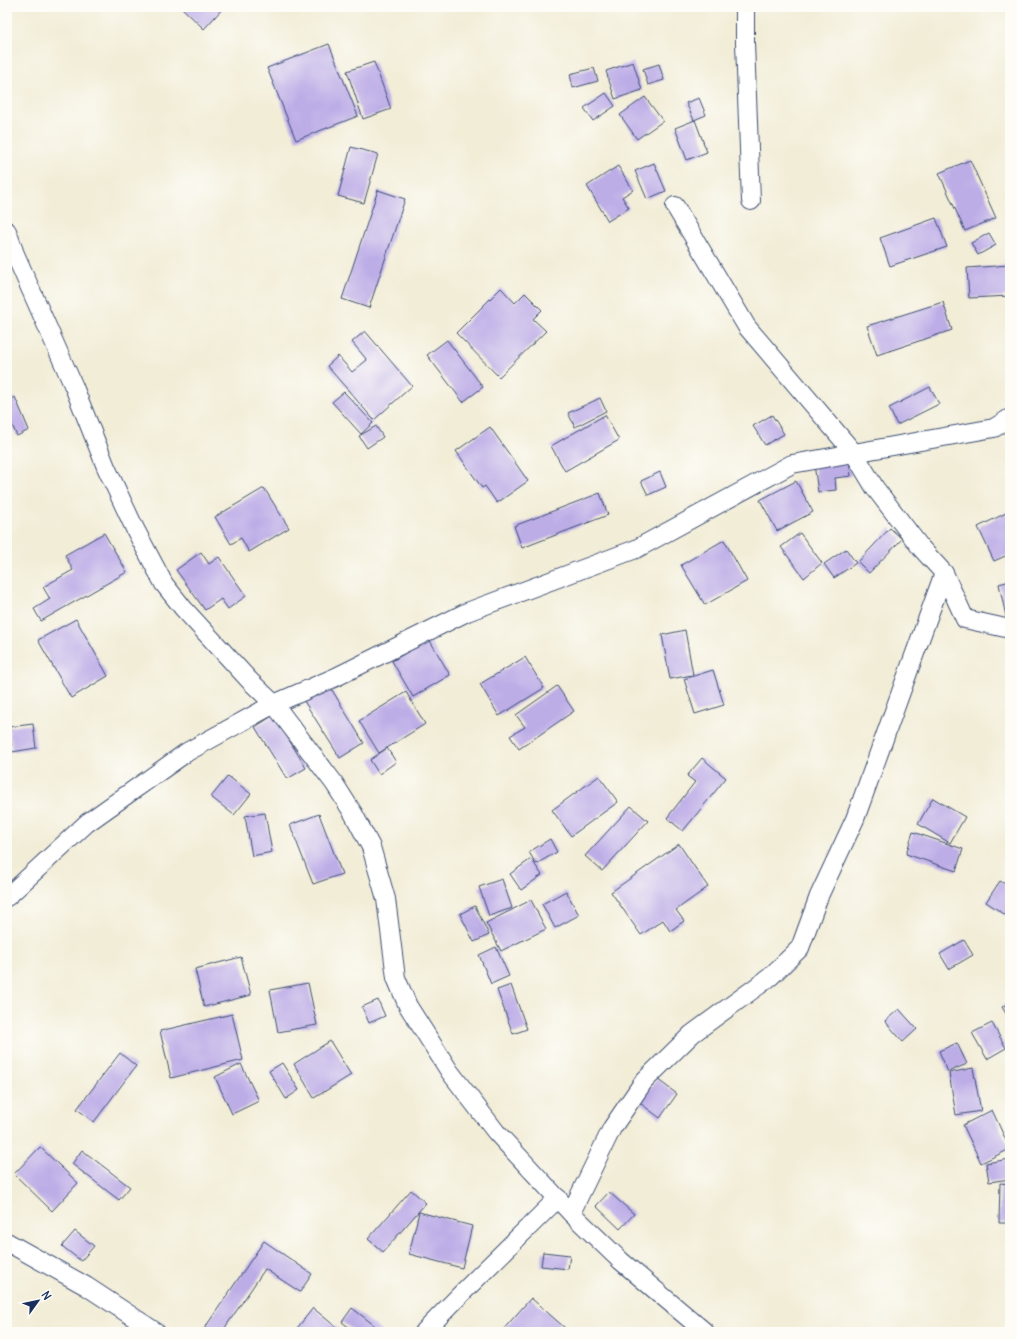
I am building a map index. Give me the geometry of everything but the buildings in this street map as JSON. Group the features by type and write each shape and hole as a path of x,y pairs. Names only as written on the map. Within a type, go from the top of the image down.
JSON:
{"street":[{"path":"745,7 744,43 751,201"},
{"path":"675,206 747,327 854,453 875,488 921,548 944,573 965,619 1010,629"},
{"path":"7,231 15,254 74,387 106,467 135,529 164,584 183,608 250,681 274,704 334,783 371,847 386,899 396,978 408,1006 450,1072 496,1132 571,1213 621,1261 705,1332"},
{"path":"7,897 93,818 188,752 274,704 336,677 467,612 636,549 792,464 994,428 1010,418"},
{"path":"571,1213 612,1128 644,1081 692,1034 770,977 800,948 819,896 855,819 944,573"},
{"path":"424,1332 558,1198"},
{"path":"7,1242 86,1286 156,1332"}]}
